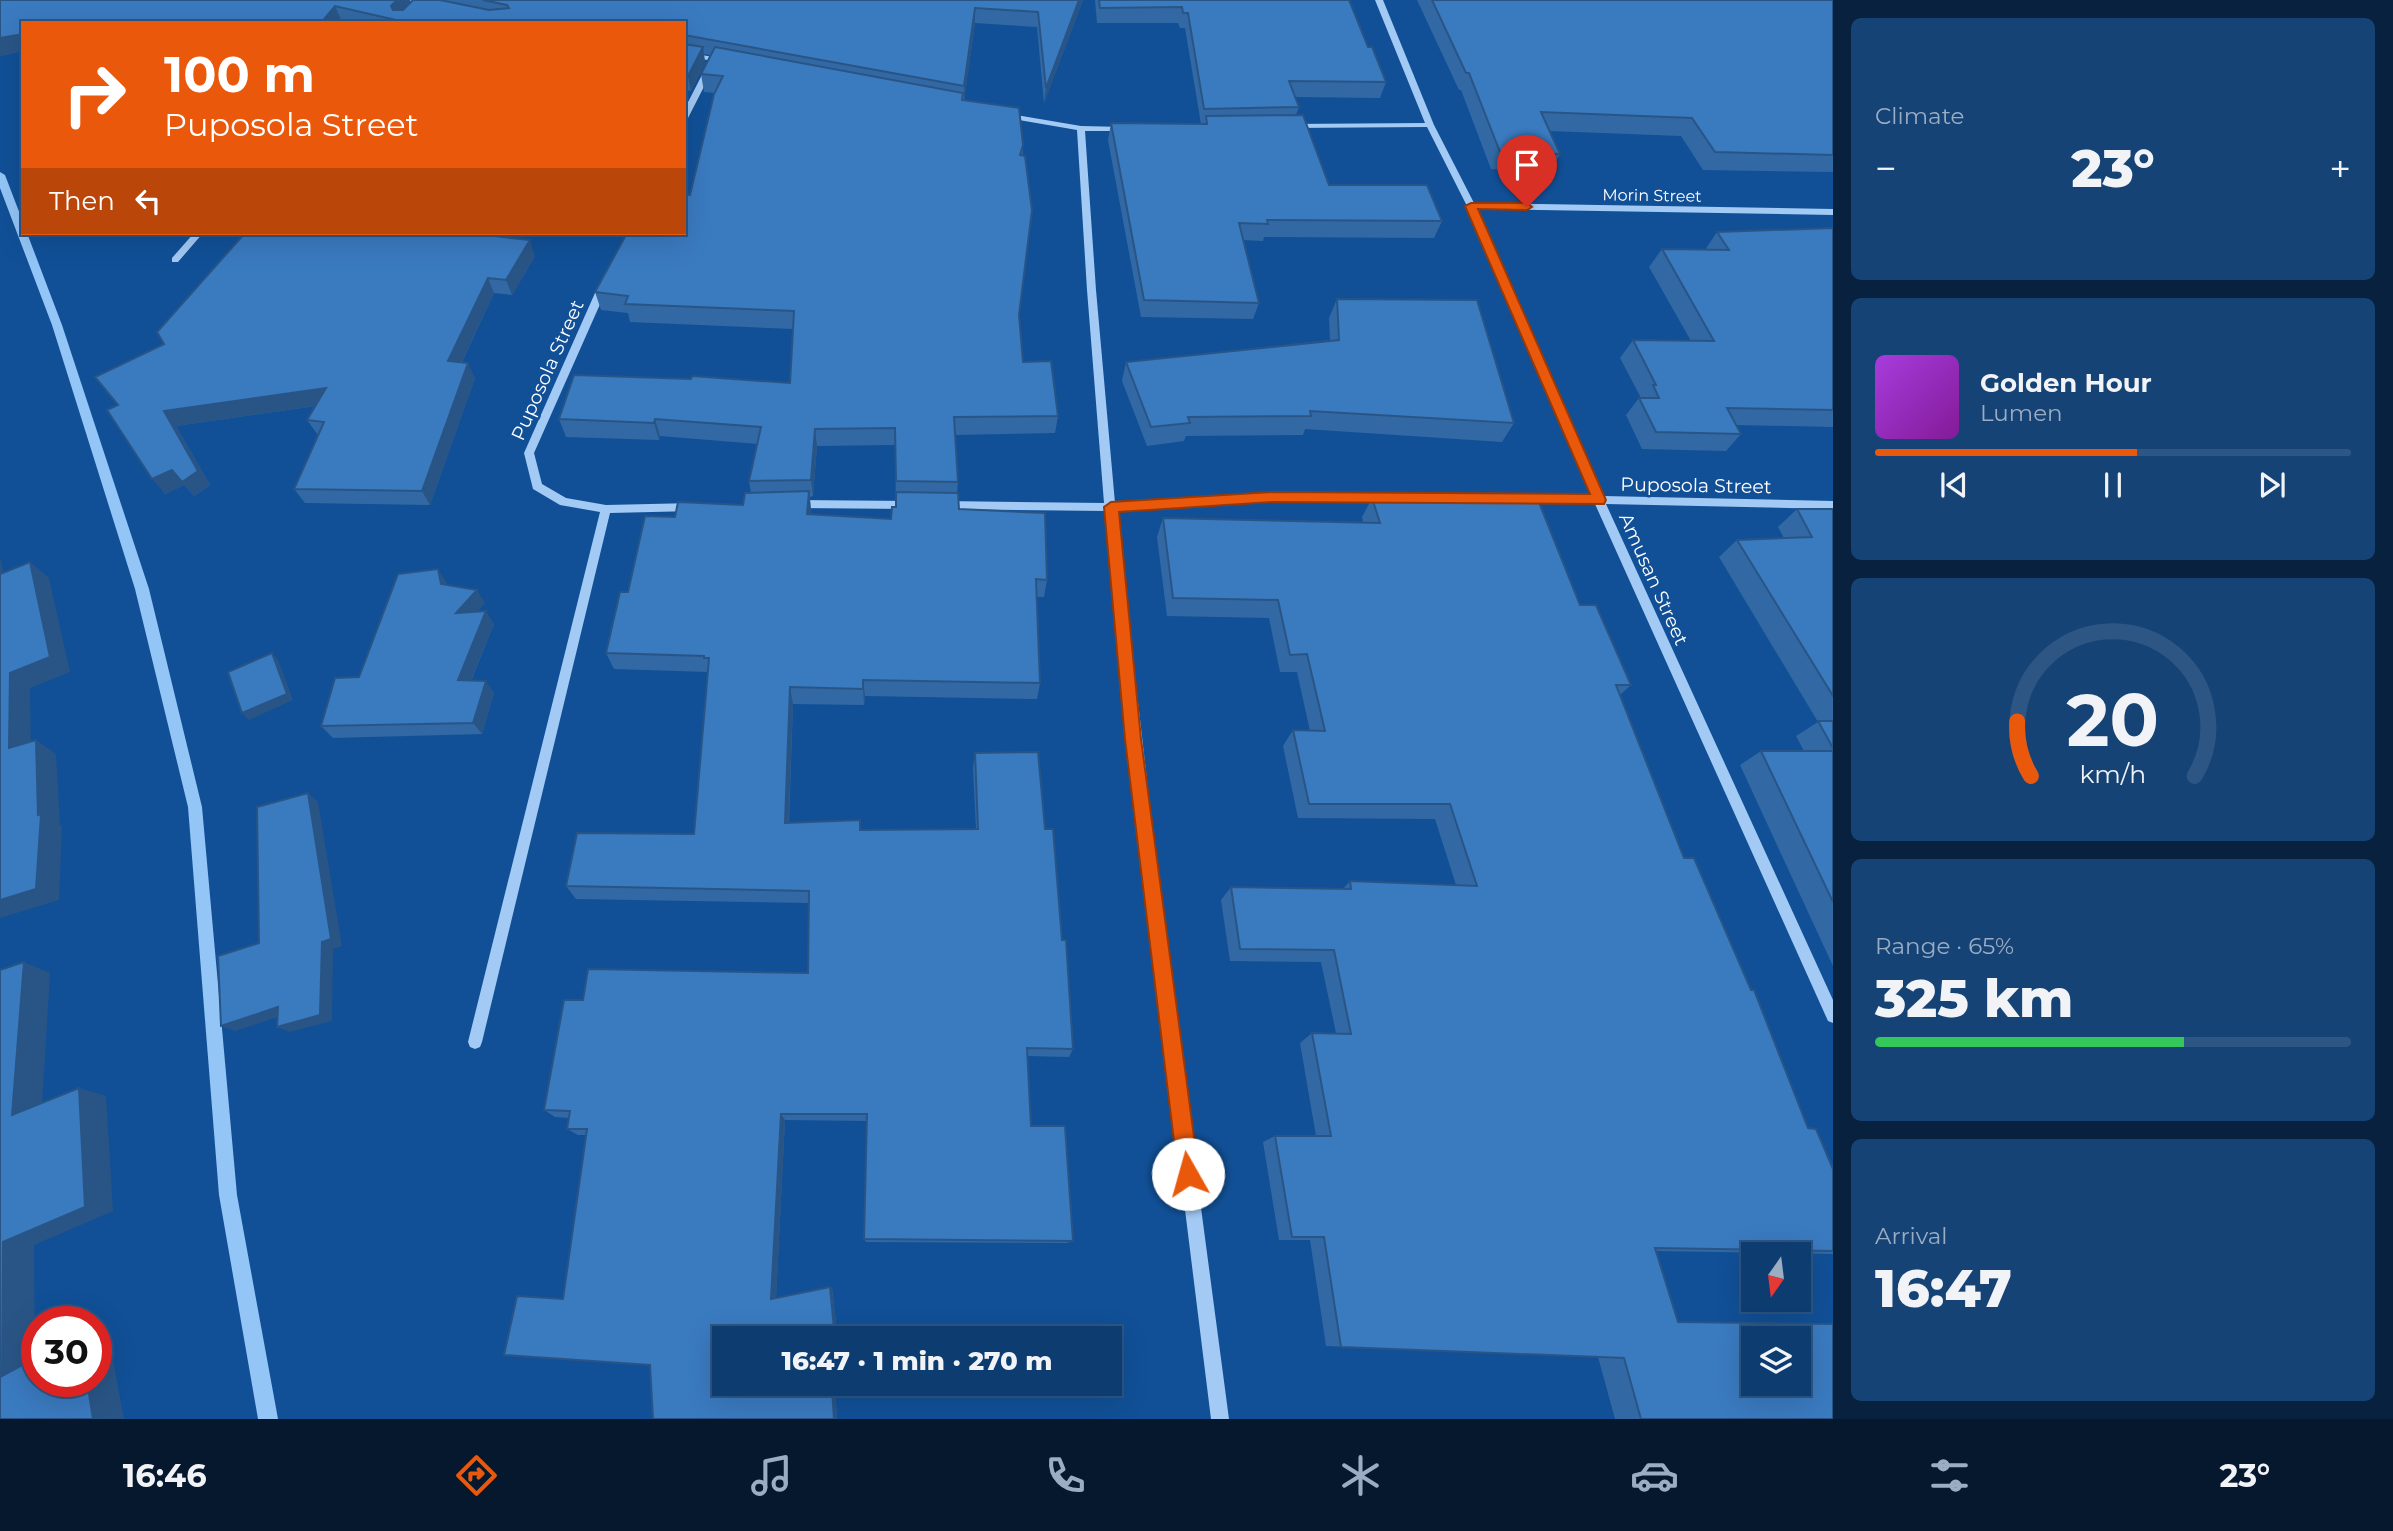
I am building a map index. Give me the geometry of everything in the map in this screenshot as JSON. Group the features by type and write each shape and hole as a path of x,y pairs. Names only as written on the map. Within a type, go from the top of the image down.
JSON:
{"street":[{"path":"412,0 433,9"},
{"name":"Amusan Street","path":"1379,0 1430,125 1471,206 1599,500 1833,1016"},
{"path":"404,21 421,6"},
{"path":"686,54 739,63"},
{"path":"686,114 715,59"},
{"path":"1000,114 1081,128 1135,130"},
{"path":"1287,126 1430,125"},
{"path":"1081,128 1087,229 1133,739 1220,1419"},
{"name":"Morin Street","path":"1471,206 1833,212"},
{"path":"174,260 197,235"},
{"name":"Puposola Street","path":"607,278 529,453 537,486 564,502 606,509 712,506"},
{"name":"Puposola Street","path":"778,504 1111,507 1272,497 1833,505"},
{"path":"475,1042 606,509"}],"building":[{"path":"0,0 397,0 391,6 393,10 403,10 413,0 440,0 489,10 509,8 507,5 483,0 1079,0 1046,88 1038,12 975,8 964,86 686,35 686,21 400,21 335,6 323,21 21,21 21,34 0,38"},
{"path":"1099,0 1349,0 1386,82 1289,81 1299,107 1204,109 1188,13 1183,13 1182,7 1100,8"},
{"path":"1432,0 1833,0 1833,155 1715,152 1692,118 1541,112 1560,154 1500,152 1469,73 1466,73"},
{"path":"686,44 703,47 688,76"},
{"path":"715,47 963,93 962,100 1019,108 1023,145 1020,155 1025,156 1032,210 1019,315 1023,362 1051,361 1058,416 954,417 958,482 896,481 895,428 815,429 811,480 749,481 761,427 655,419 654,423 559,419 574,375 691,379 692,376 790,383 794,311 625,304 628,296 595,292 626,235 686,235 686,194 690,195 714,94 723,76 701,74"},
{"path":"1303,115 1329,185 1427,185 1442,221 1267,220 1268,224 1239,223 1259,303 1144,300 1111,123 1207,124 1206,116"},
{"path":"1833,228 1833,410 1727,408 1741,434 1656,432 1639,398 1659,398 1653,385 1656,385 1633,340 1714,341 1662,249 1729,250 1717,232"},
{"path":"243,235 484,235 530,240 506,280 488,278 448,361 468,363 422,491 294,489 324,422 307,420 326,388 164,411 198,471 182,482 172,470 152,479 107,410 118,405 95,377 164,344 157,332"},
{"path":"1337,299 1477,300 1514,423 1310,411 1311,416 1188,417 1190,423 1151,427 1126,362 1339,340"},
{"path":"809,491 807,514 891,519 892,507 896,507 896,492 958,493 959,509 1045,513 1047,580 1036,579 1040,683 863,680 863,689 790,687 785,823 860,820 860,830 978,829 975,753 1038,752 1045,829 1053,829 1062,940 1066,940 1073,1049 1027,1048 1031,1126 1065,1126 1073,1241 864,1239 867,1114 781,1114 771,1299 830,1287 834,1326 712,1326 712,1396 833,1396 834,1419 653,1419 650,1365 504,1355 517,1296 563,1299 587,1129 567,1129 570,1111 544,1110 564,1000 583,1000 588,969 808,973 809,891 566,886 577,833 694,834 709,658 606,653 620,592 628,592 645,516 675,517 678,502 743,505 745,493"},
{"path":"1372,498 1538,500 1580,605 1596,605 1631,685 1616,685 1684,858 1694,858 1751,990 1754,990 1808,1128 1816,1129 1833,1169 1833,1251 1811,1251 1811,1242 1741,1242 1741,1249 1655,1248 1678,1322 1833,1324 1833,1419 1641,1419 1624,1358 1341,1347 1324,1237 1292,1237 1275,1136 1331,1136 1312,1033 1351,1034 1334,950 1240,949 1231,887 1351,889 1350,881 1477,886 1450,804 1309,804 1293,730 1325,731 1307,654 1290,655 1278,600 1173,598 1163,518 1380,523"},
{"path":"1797,509 1833,509 1833,696 1737,540 1812,537"},
{"path":"30,562 50,657 10,673 9,748 36,740 38,815 41,814 36,889 0,900 0,574"},
{"path":"438,569 441,584 477,590 456,613 486,611 458,680 486,681 473,723 321,726 335,678 359,677 398,574"},
{"path":"272,653 287,694 242,713 228,672"},
{"path":"1818,721 1833,721 1833,748"},
{"path":"1761,751 1833,751 1833,902"},
{"path":"308,793 331,939 322,942 320,1015 277,1027 278,1007 221,1026 218,956 259,943 257,807"},
{"path":"24,962 12,1115 79,1088 85,1207 3,1242 2,1376 21,1366 21,1397 90,1397 93,1419 0,1419 0,970"}],"waterway":[{"path":"0,175 21,230"},
{"path":"23,235 57,325 142,589 195,807 228,1195 268,1419"}],"route":[{"path":"1188,1174 1133,739 1111,507 1272,497 1599,500 1471,206 1527,207"}]}
